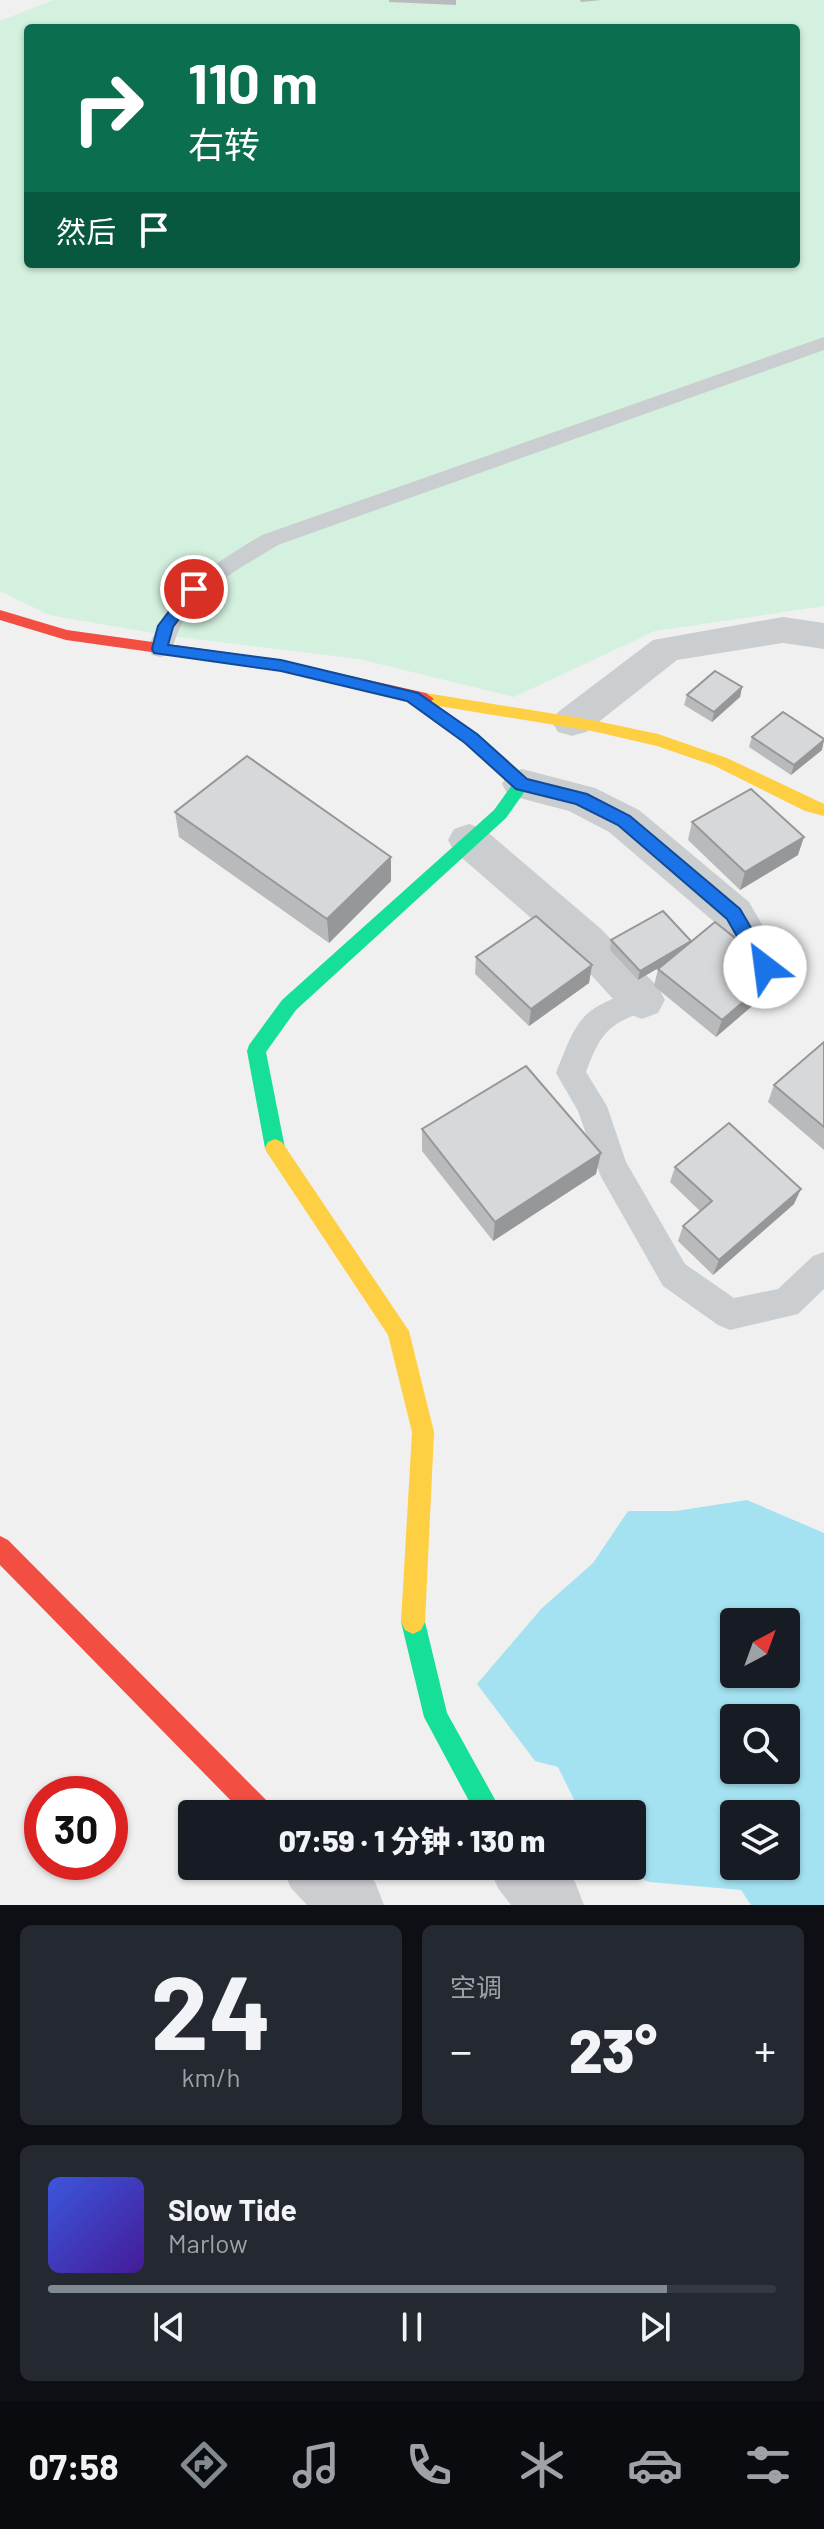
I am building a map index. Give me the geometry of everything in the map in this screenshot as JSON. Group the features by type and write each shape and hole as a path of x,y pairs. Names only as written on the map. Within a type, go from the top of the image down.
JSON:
{"street":[{"path":"0,615 27,626 160,649 281,665 412,697 572,722 688,749 727,764 811,807 824,810"},
{"path":"572,722 666,649 783,630 824,636"},
{"path":"412,697 471,739 522,784 581,799 624,821 734,914 765,967"},
{"path":"482,1800 436,1717 412,1618 423,1432 398,1331 273,1145 256,1051 289,1005 500,814 522,784"},
{"path":"469,840 585,940 642,1000"},
{"path":"0,1548 248,1800"},
{"path":"327,1880 352,1905"},
{"path":"531,1880 552,1905"}],"lane":[{"path":"160,649 166,626 194,589 270,540 824,343"},
{"path":"642,1000 614,1010 587,1030 571,1073 592,1106 612,1167 674,1275 730,1314 786,1303 824,1267"}],"green space":[{"path":"53,0 824,0 824,606 655,631 514,697 359,659 170,636 49,615 0,591 0,21"}],"water":[{"path":"747,1500 824,1533 824,1905 751,1905 741,1890 645,1880 646,1800 574,1800 558,1767 535,1761 477,1684 541,1609 593,1563 628,1511 676,1511"}],"building":[{"path":"715,671 742,687 714,712 687,695"},
{"path":"783,712 824,739 794,765 752,737"},
{"path":"247,756 391,857 327,919 175,812"},
{"path":"751,789 804,837 745,872 692,822"},
{"path":"663,911 691,941 640,971 611,940"},
{"path":"536,916 592,965 531,1009 476,957"},
{"path":"715,922 778,972 722,1020 658,969"},
{"path":"824,1042 824,1127 774,1085"},
{"path":"526,1066 601,1153 495,1222 422,1129"},
{"path":"729,1123 801,1189 719,1260 683,1226 712,1201 675,1167"}],"traffic: fast":[{"path":"275,1148 256,1051 289,1005 500,814 522,784 471,739 412,697"},
{"path":"413,1622 436,1717 482,1800"}],"traffic: slow":[{"path":"426,699 658,740 721,762 811,807 824,810"},
{"path":"275,1148 398,1331 423,1432 413,1622"}],"traffic: jam":[{"path":"0,615 66,635 280,665 426,699"},
{"path":"0,1548 248,1800"}],"route":[{"path":"194,589 166,626 160,649 281,665 412,697 471,739 522,784 581,799 624,821 734,914 765,967"}]}
